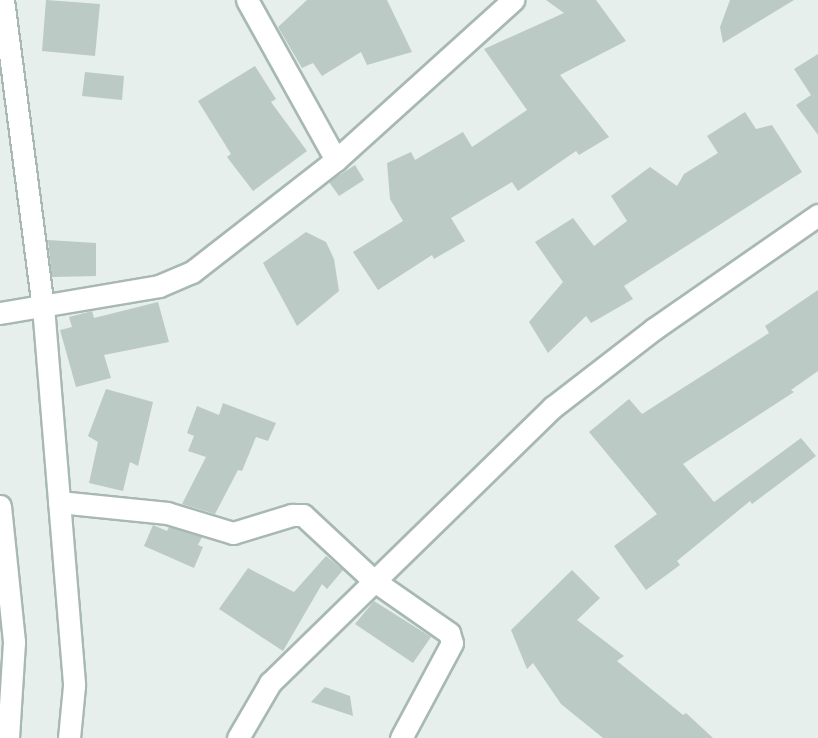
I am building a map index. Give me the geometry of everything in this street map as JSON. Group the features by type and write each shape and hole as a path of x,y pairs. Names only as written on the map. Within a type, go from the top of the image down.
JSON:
{"street":[{"path":"3,0 43,306 74,686 69,738"},
{"path":"247,0 336,160"},
{"path":"0,313 159,286 192,272 336,160 513,0"},
{"path":"238,738 270,683 553,407 654,329 818,215"},
{"path":"59,502 167,513 233,533 292,514 303,515 373,580 450,633 452,643 401,738"},
{"path":"0,506 14,642 8,738"}],"building":[{"path":"46,0 100,4 95,56 42,51"},
{"path":"307,0 387,0 412,52 367,65 361,52 322,76 313,63 302,68 278,27"},
{"path":"546,0 596,0 626,41 560,75 609,137 579,155 576,151 518,191 512,182 451,218 465,241 434,259 432,255 378,290 353,252 403,221 390,199 387,163 411,152 415,160 463,132 472,147 527,110 484,49 564,13"},
{"path":"730,0 794,0 723,43 720,27"},
{"path":"818,54 818,135 796,105 811,95 794,69"},
{"path":"255,66 276,99 271,102 307,151 253,191 227,157 231,154 198,101"},
{"path":"85,72 124,76 122,100 82,96"},
{"path":"745,112 756,129 772,125 802,172 624,286 633,299 591,323 586,316 548,353 529,322 563,282 535,242 573,218 594,246 627,221 611,196 650,167 677,186 684,174 718,153 707,136"},
{"path":"355,165 364,180 339,196 329,182"},
{"path":"306,232 326,242 334,259 339,291 297,326 263,263"},
{"path":"48,240 96,243 96,276 52,277"},
{"path":"818,290 818,371 791,390 794,392 683,464 714,502 801,438 816,456 752,504 750,501 677,561 680,565 646,590 614,546 657,514 589,432 629,399 642,414 769,333 765,326"},
{"path":"158,302 169,342 104,355 111,378 76,387 60,330 72,327 69,317 92,311 94,318"},
{"path":"106,389 153,402 138,466 130,462 123,491 89,483 98,442 88,436"},
{"path":"223,403 276,423 268,441 256,437 242,471 238,470 215,514 182,504 206,457 188,451 194,436 187,433 197,406 219,415"},
{"path":"153,525 167,531 169,527 202,537 198,545 203,547 194,568 144,546"},
{"path":"326,556 343,570 327,589 322,584 283,651 219,609 248,568 294,592"},
{"path":"572,570 600,598 577,620 624,656 617,661 683,715 686,713 713,738 603,738 561,704 533,663 527,669 511,630"},
{"path":"374,601 431,637 413,663 355,624"},
{"path":"325,687 350,696 353,716 311,702"}]}
